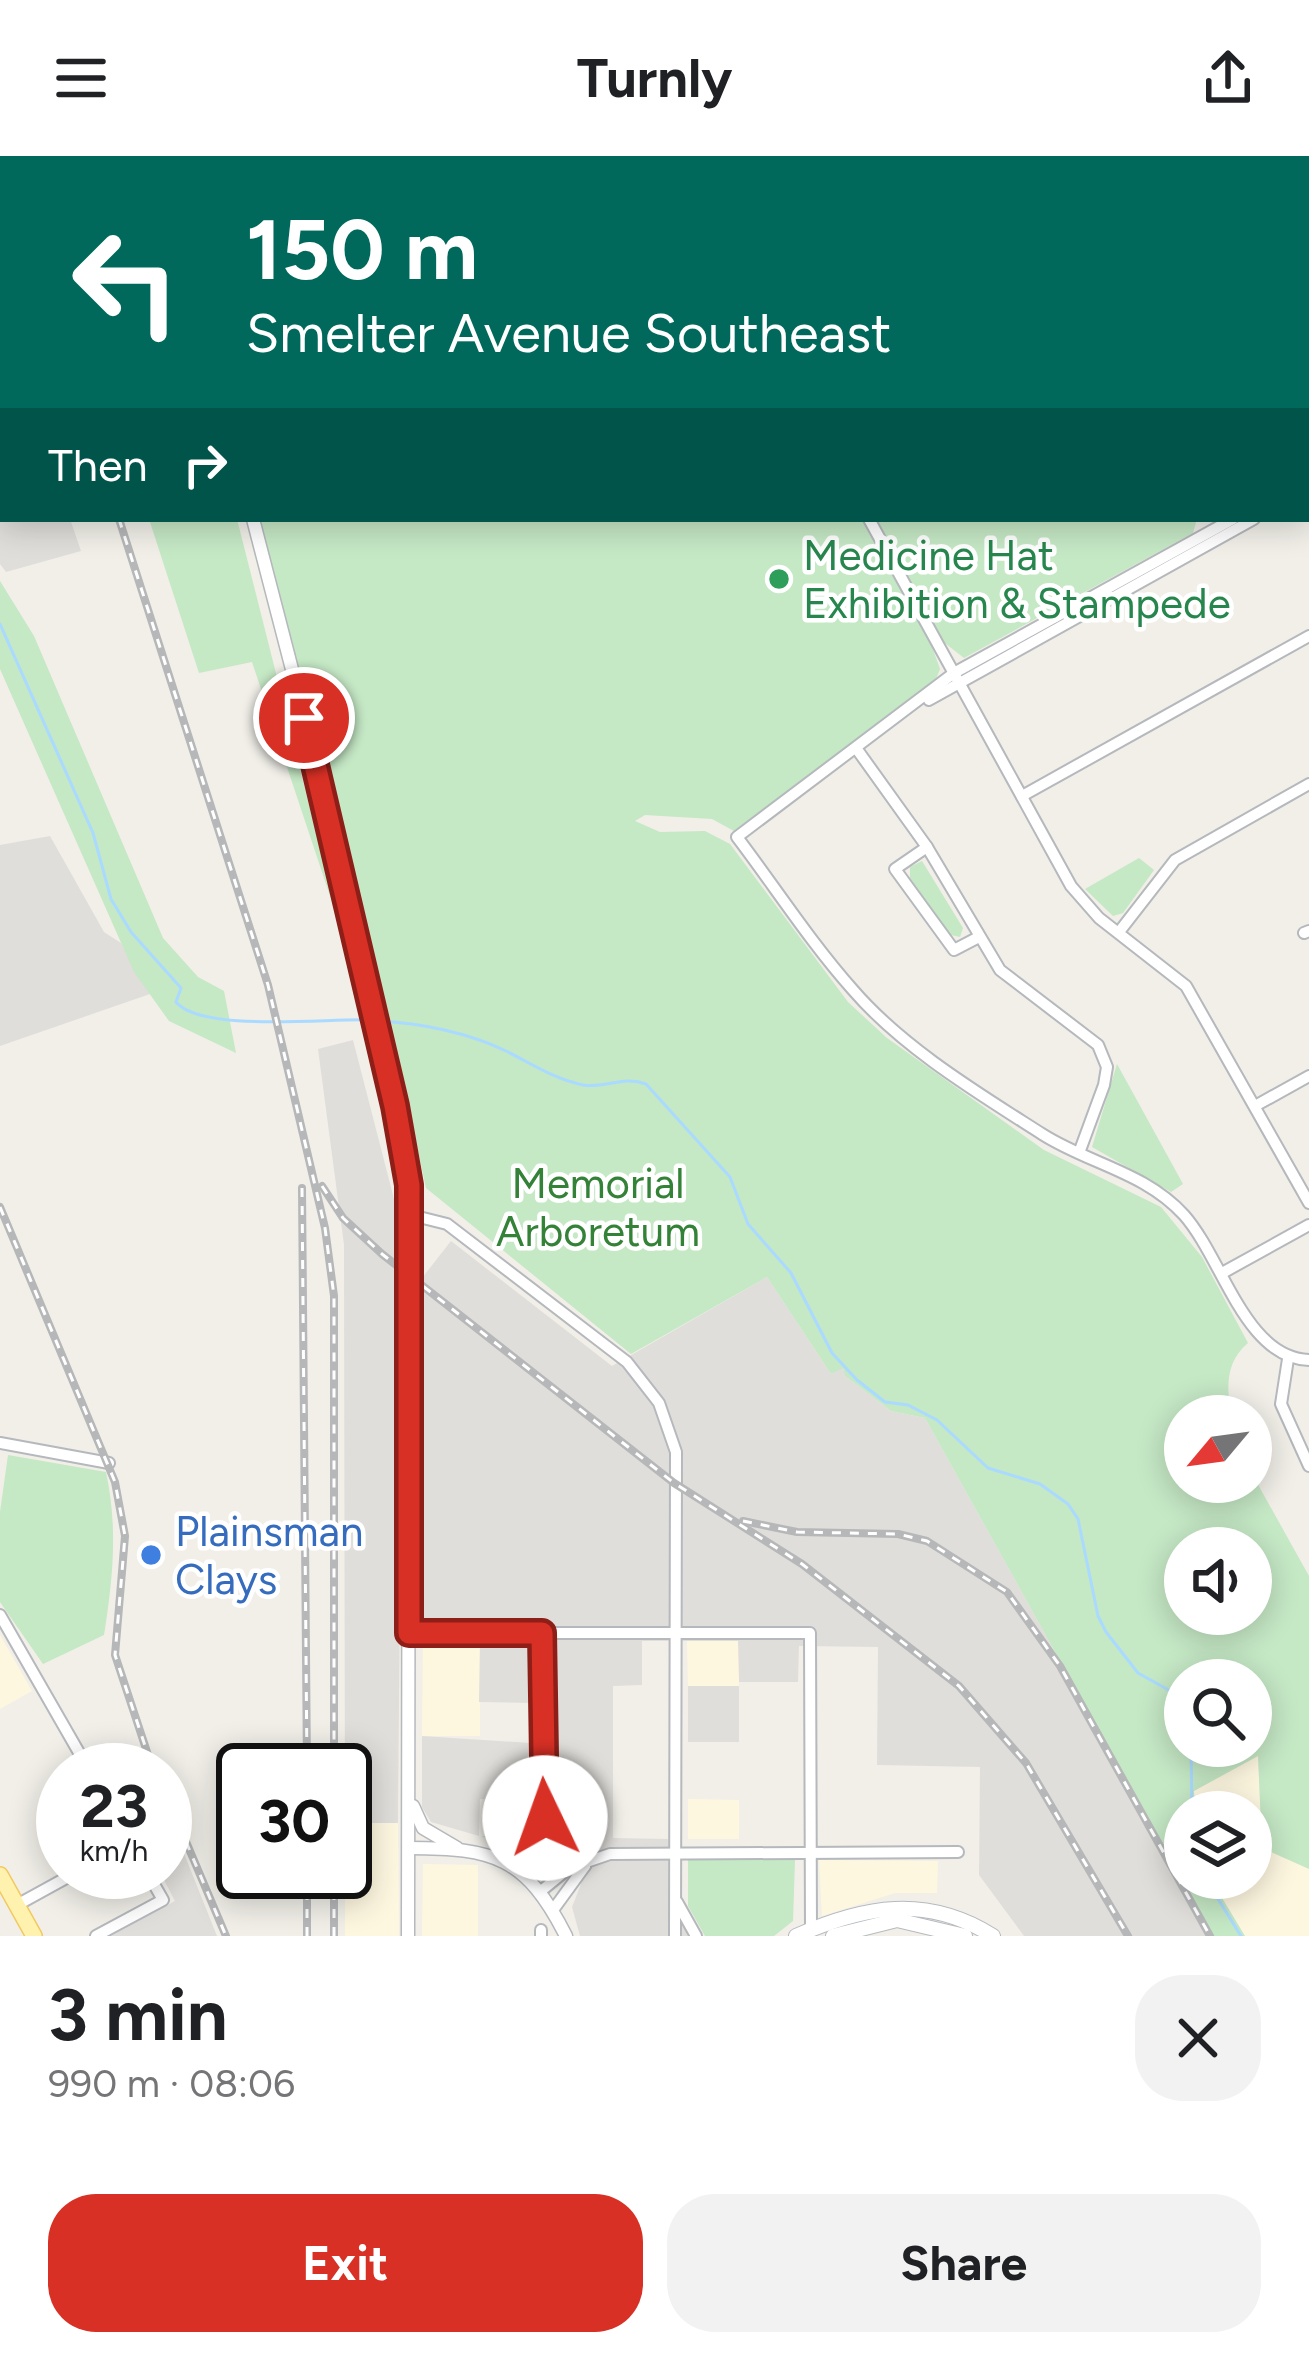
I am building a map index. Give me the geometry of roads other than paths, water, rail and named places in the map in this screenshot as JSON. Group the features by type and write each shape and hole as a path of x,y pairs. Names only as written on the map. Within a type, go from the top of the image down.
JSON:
{"main road":[{"path":"2,1885 34,1936"},
{"path":"803,1933 871,1909 934,1918 993,1936"},
{"path":"833,1936 934,1918 964,1936"}],"street":[{"path":"254,522 315,758 405,1154 411,1215 408,1936"},
{"path":"871,522 1072,886 1186,986 1309,1203"},
{"path":"1228,522 957,678 737,837 853,991 892,1029 1046,1136 1120,1169 1168,1200 1212,1250 1255,1334 1288,1359 1309,1360"},
{"path":"957,678 1248,522"},
{"path":"1022,796 1309,636"},
{"path":"856,748 927,847 976,938 1000,970 1098,1045 1106,1067 1104,1085 1079,1153"},
{"path":"1119,932 1175,860 1309,784"},
{"path":"927,847 895,869 954,950 976,938"},
{"path":"1255,1106 1309,1076"},
{"path":"411,1215 440,1220 510,1270 627,1362 659,1403 676,1452 675,1936"},
{"path":"1224,1272 1309,1225"},
{"path":"1288,1359 1281,1404 1309,1466"},
{"path":"0,1443 109,1463"},
{"path":"0,1615 73,1743"},
{"path":"409,1633 810,1633 803,1933"},
{"path":"542,1633 542,1807 556,1840 585,1865"},
{"path":"408,1766 419,1823 458,1848"},
{"path":"409,1848 492,1854 541,1891 566,1936"},
{"path":"541,1891 569,1868 610,1854 958,1852"},
{"path":"553,1910 585,1865"},
{"path":"17,1905 36,1895"},
{"path":"674,1897 696,1936"},
{"path":"96,1936 162,1899"}],"waterway":[{"path":"0,624 93,833 111,899 131,932 181,988 176,1002 190,1012 237,1021 370,1020"},
{"path":"379,1021 476,1039 583,1085 646,1084 730,1177 748,1224 791,1273 832,1353 857,1380 885,1402 908,1405 937,1420 988,1468 1040,1484 1068,1504 1078,1519 1098,1616 1106,1632 1138,1673 1164,1687"},
{"path":"1191,1767 1192,1791"},
{"path":"1218,1899 1241,1936"}],"railway":[{"path":"120,522 268,985 325,1228 334,1296 334,1743"},
{"path":"322,1186 343,1218 382,1254 674,1483 802,1564 959,1686 1026,1763 1128,1936"},
{"path":"302,1188 307,1743"},
{"path":"0,1207 115,1482 125,1536 115,1655 144,1743"},
{"path":"743,1521 797,1532 898,1534 927,1541 1007,1592 1060,1666 1210,1936"},
{"path":"192,1856 226,1936"},
{"path":"307,1899 307,1936"},
{"path":"334,1899 334,1936"}],"place":[{"name":"Medicine Hat Exhibition & Stampede","path":"779,579"},
{"name":"Plainsman Clays","path":"151,1555"}],"park label":[{"name":"Memorial Arboretum","path":"598,1207"}]}
